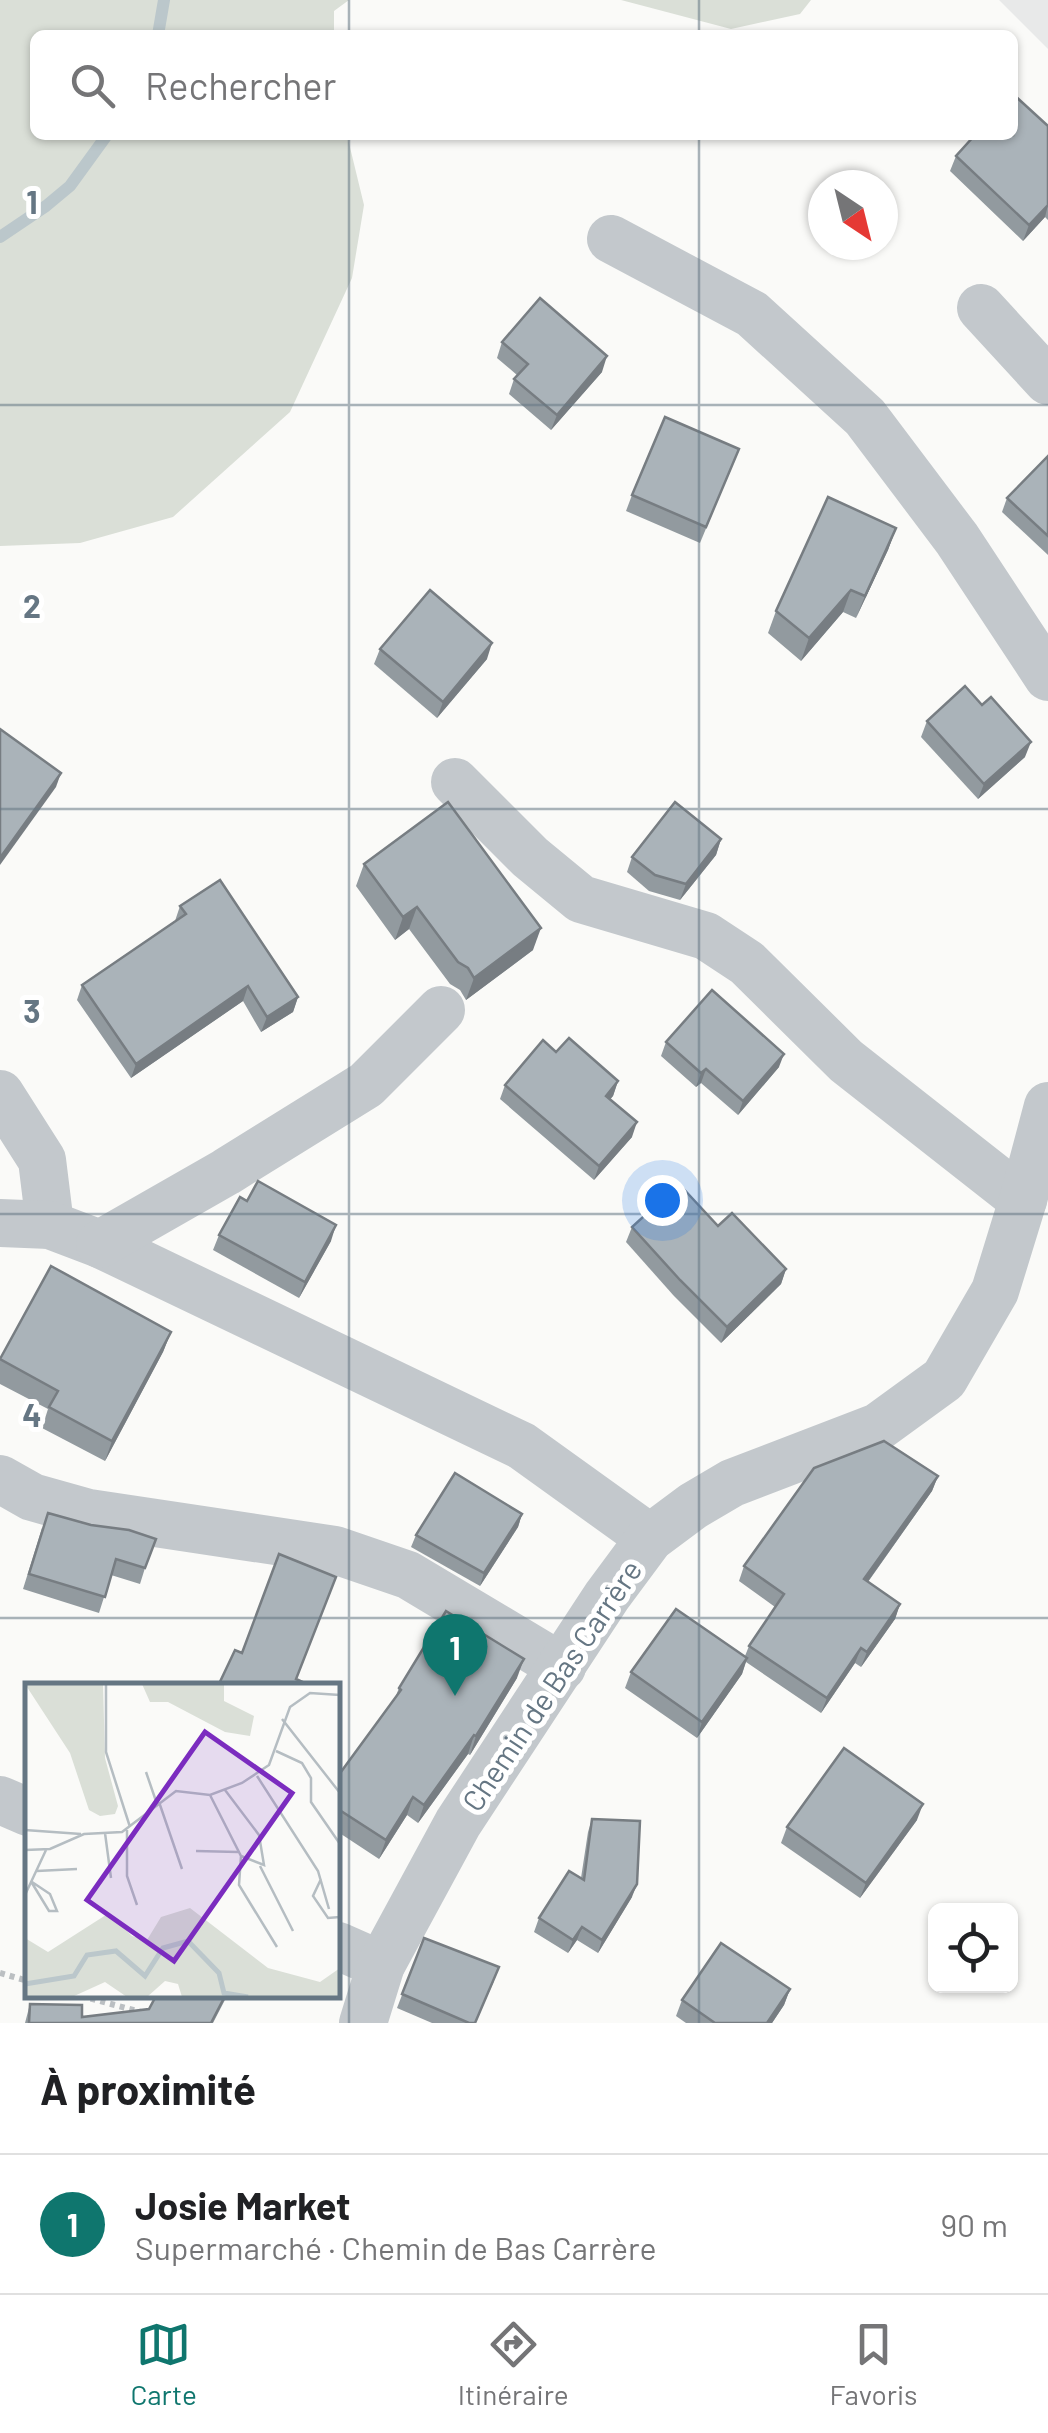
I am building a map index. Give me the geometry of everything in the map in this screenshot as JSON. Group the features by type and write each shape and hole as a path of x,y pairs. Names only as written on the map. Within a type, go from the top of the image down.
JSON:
{"street":[{"path":"612,240 752,314 865,417 957,539 1048,677"},
{"path":"981,308 1048,381"},
{"path":"456,782 530,857 581,899 706,936 748,963 846,1061 1034,1181"},
{"path":"100,1244 366,1085 440,1010"},
{"path":"0,1094 42,1160 50,1225"},
{"name":"Chemin de Bas Carrère","path":"363,2023 381,1965 458,1823 607,1596 650,1538 732,1483 878,1427 944,1379 995,1291 1034,1181 1048,1106"},
{"path":"0,1223 50,1225 100,1244 522,1446 650,1538"},
{"path":"0,1479 32,1497 88,1513 334,1550 389,1568 408,1575 562,1668"},
{"path":"0,1800 25,1811"},
{"path":"340,1947 381,1965"}],"path":[{"path":"0,1973 25,1980"},
{"path":"87,1998 147,2014"}],"shaded area":[{"path":"0,0 349,0 334,11 334,30 30,30 30,140 348,140 364,205 352,278 290,412 173,517 80,543 0,546"},
{"path":"621,0 811,0 800,14 731,29"},
{"path":"999,0 1048,0 1048,49"}],"building":[{"path":"1018,99 1048,126 1048,205 1029,225 956,156 970,140 1018,140"},
{"path":"540,298 607,356 557,415 514,379 528,364 502,342"},
{"path":"665,417 739,449 706,527 632,495"},
{"path":"1048,456 1048,536 1007,498"},
{"path":"828,497 896,528 865,596 851,590 809,638 776,611"},
{"path":"430,590 492,643 443,702 380,649"},
{"path":"965,686 982,705 991,697 1031,742 984,784 927,721"},
{"path":"0,729 61,773 0,858"},
{"path":"448,802 541,928 474,978 417,907 403,917 364,864"},
{"path":"675,802 721,839 686,884 655,875 632,857"},
{"path":"220,880 298,997 267,1017 248,986 136,1064 82,985 186,914 180,906"},
{"path":"712,990 784,1054 743,1101 706,1069 701,1073 666,1042"},
{"path":"569,1038 618,1081 606,1096 637,1122 599,1166 505,1085 543,1040 556,1052"},
{"path":"258,1181 336,1225 305,1282 219,1235 240,1197 247,1201"},
{"path":"679,1184 718,1226 732,1213 786,1269 727,1327 632,1227"},
{"path":"51,1266 171,1332 112,1441 49,1407 58,1391 0,1359"},
{"path":"884,1441 938,1476 864,1579 900,1604 867,1652 861,1648 827,1698 749,1646 784,1594 744,1566 814,1468"},
{"path":"455,1473 522,1514 484,1573 416,1535"},
{"path":"48,1513 156,1539 145,1568 116,1559 105,1597 29,1574"},
{"path":"279,1554 336,1577 296,1679 305,1683 219,1683 235,1650 242,1653"},
{"path":"676,1609 747,1658 702,1722 631,1672"},
{"path":"446,1611 524,1659 476,1736 424,1805 413,1797 386,1840 340,1810 340,1773"},
{"path":"844,1748 923,1804 866,1883 787,1827"},
{"path":"592,1819 640,1821 637,1884 602,1940 582,1927 573,1940 539,1918 569,1871 584,1880"},
{"path":"424,1938 499,1967 475,2023 402,1994"},
{"path":"721,1943 790,1989 767,2023 715,2023 682,2000"},
{"path":"155,1998 224,1998 211,2023 29,2023 30,2004 82,2005 82,2017 149,2009"}],"waterway":[{"path":"159,30 164,0"},
{"path":"0,237 70,186 103,140"}],"place":[{"name":"Josie Market","path":"455,1696"}]}
